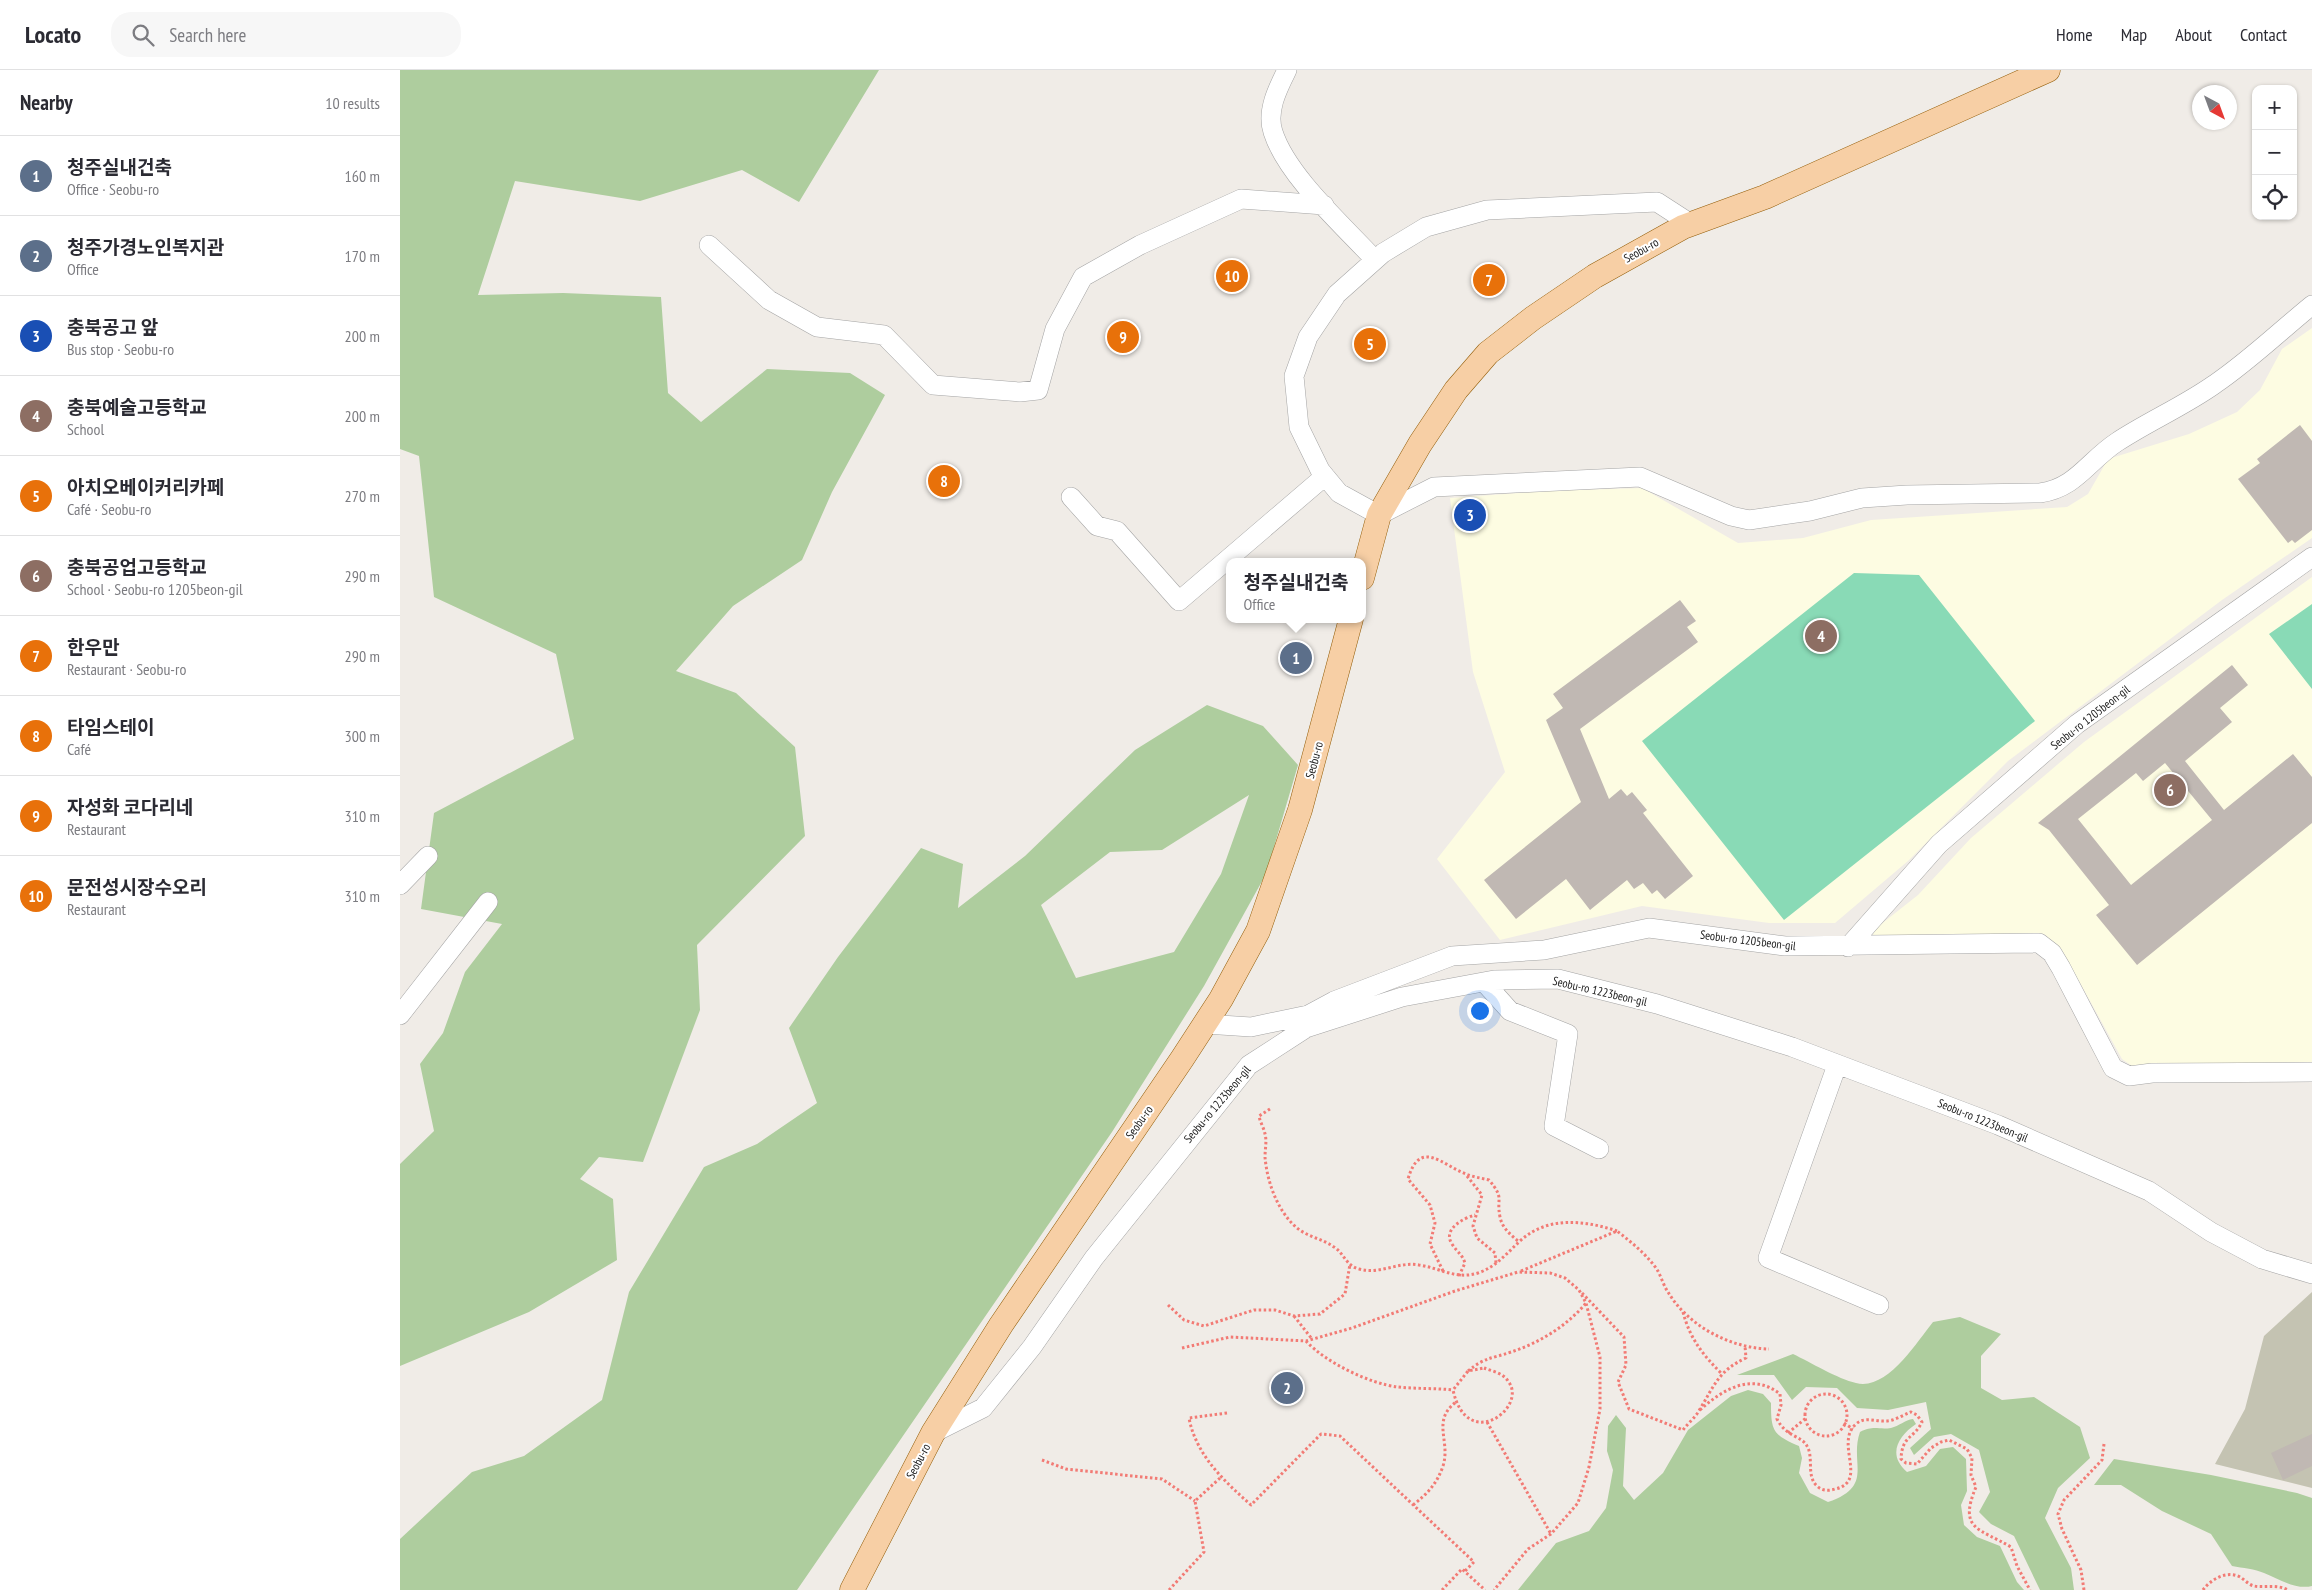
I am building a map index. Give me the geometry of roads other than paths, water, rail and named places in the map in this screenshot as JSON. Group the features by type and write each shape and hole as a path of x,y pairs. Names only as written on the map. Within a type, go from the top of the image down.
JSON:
{"main road":[{"name":"Seobu-ro","path":"1366,563 1379,516 1420,444 1456,390 1488,353 1534,318 1595,276 1691,224 1765,197 2048,70"},
{"name":"Seobu-ro","path":"852,1590 933,1433 1001,1325 1205,1024 1258,931 1278,878 1300,810 1350,623"}],"street":[{"path":"1287,70 1273,98 1272,131 1292,169 1375,260"},
{"path":"709,245 769,300 817,327 884,335 932,385 1020,392 1038,390 1055,329 1084,277 1140,245 1241,199 1324,205"},
{"path":"1691,224 1657,202 1487,210 1426,227 1383,253 1337,294 1308,337 1294,376 1299,427 1325,476 1339,493 1379,516 1434,486 1640,477 1731,516 1749,520 1810,511 1862,498 2057,491 2075,479 2094,458 2118,441 2216,384 2312,305"},
{"path":"1228,558 1325,476"},
{"path":"1071,497 1097,526 1117,531 1179,600 1226,560"},
{"name":"Seobu-ro 1205beon-gil","path":"1205,1024 1252,1027 1308,1015 1334,1002 1452,956 1544,950 1649,928 1785,946 1848,947 1939,844 2077,724 2312,557"},
{"path":"400,885 428,856"},
{"path":"400,1015 488,902"},
{"path":"1848,947 2039,943 2052,953 2057,960 2113,1068 2130,1076 2152,1073 2312,1072"},
{"path":"1393,979 1398,998"},
{"name":"Seobu-ro 1223beon-gil","path":"933,1433 983,1408 1032,1347 1094,1258 1248,1065 1306,1028 1398,998 1484,982 1558,979 1657,1004 1792,1047 1837,1066 1998,1125 2148,1191 2211,1232 2262,1259 2312,1274"},
{"path":"1484,982 1510,1011 1568,1034 1554,1126 1599,1149"},
{"path":"1837,1066 1768,1258 1879,1304"}],"place":[{"name":"문전성시장수오리","path":"1232,276"},
{"name":"한우만","path":"1489,280"},
{"name":"자성화 코다리네","path":"1123,337"},
{"name":"아치오베이커리카페","path":"1370,344"},
{"name":"타임스테이","path":"944,481"},
{"name":"충북공고 앞","path":"1470,515"},
{"name":"충북예술고등학교","path":"1821,636"},
{"name":"청주실내건축","path":"1296,658"},
{"name":"충북공업고등학교","path":"2170,790"},
{"name":"청주가경노인복지관","path":"1287,1388"}]}
